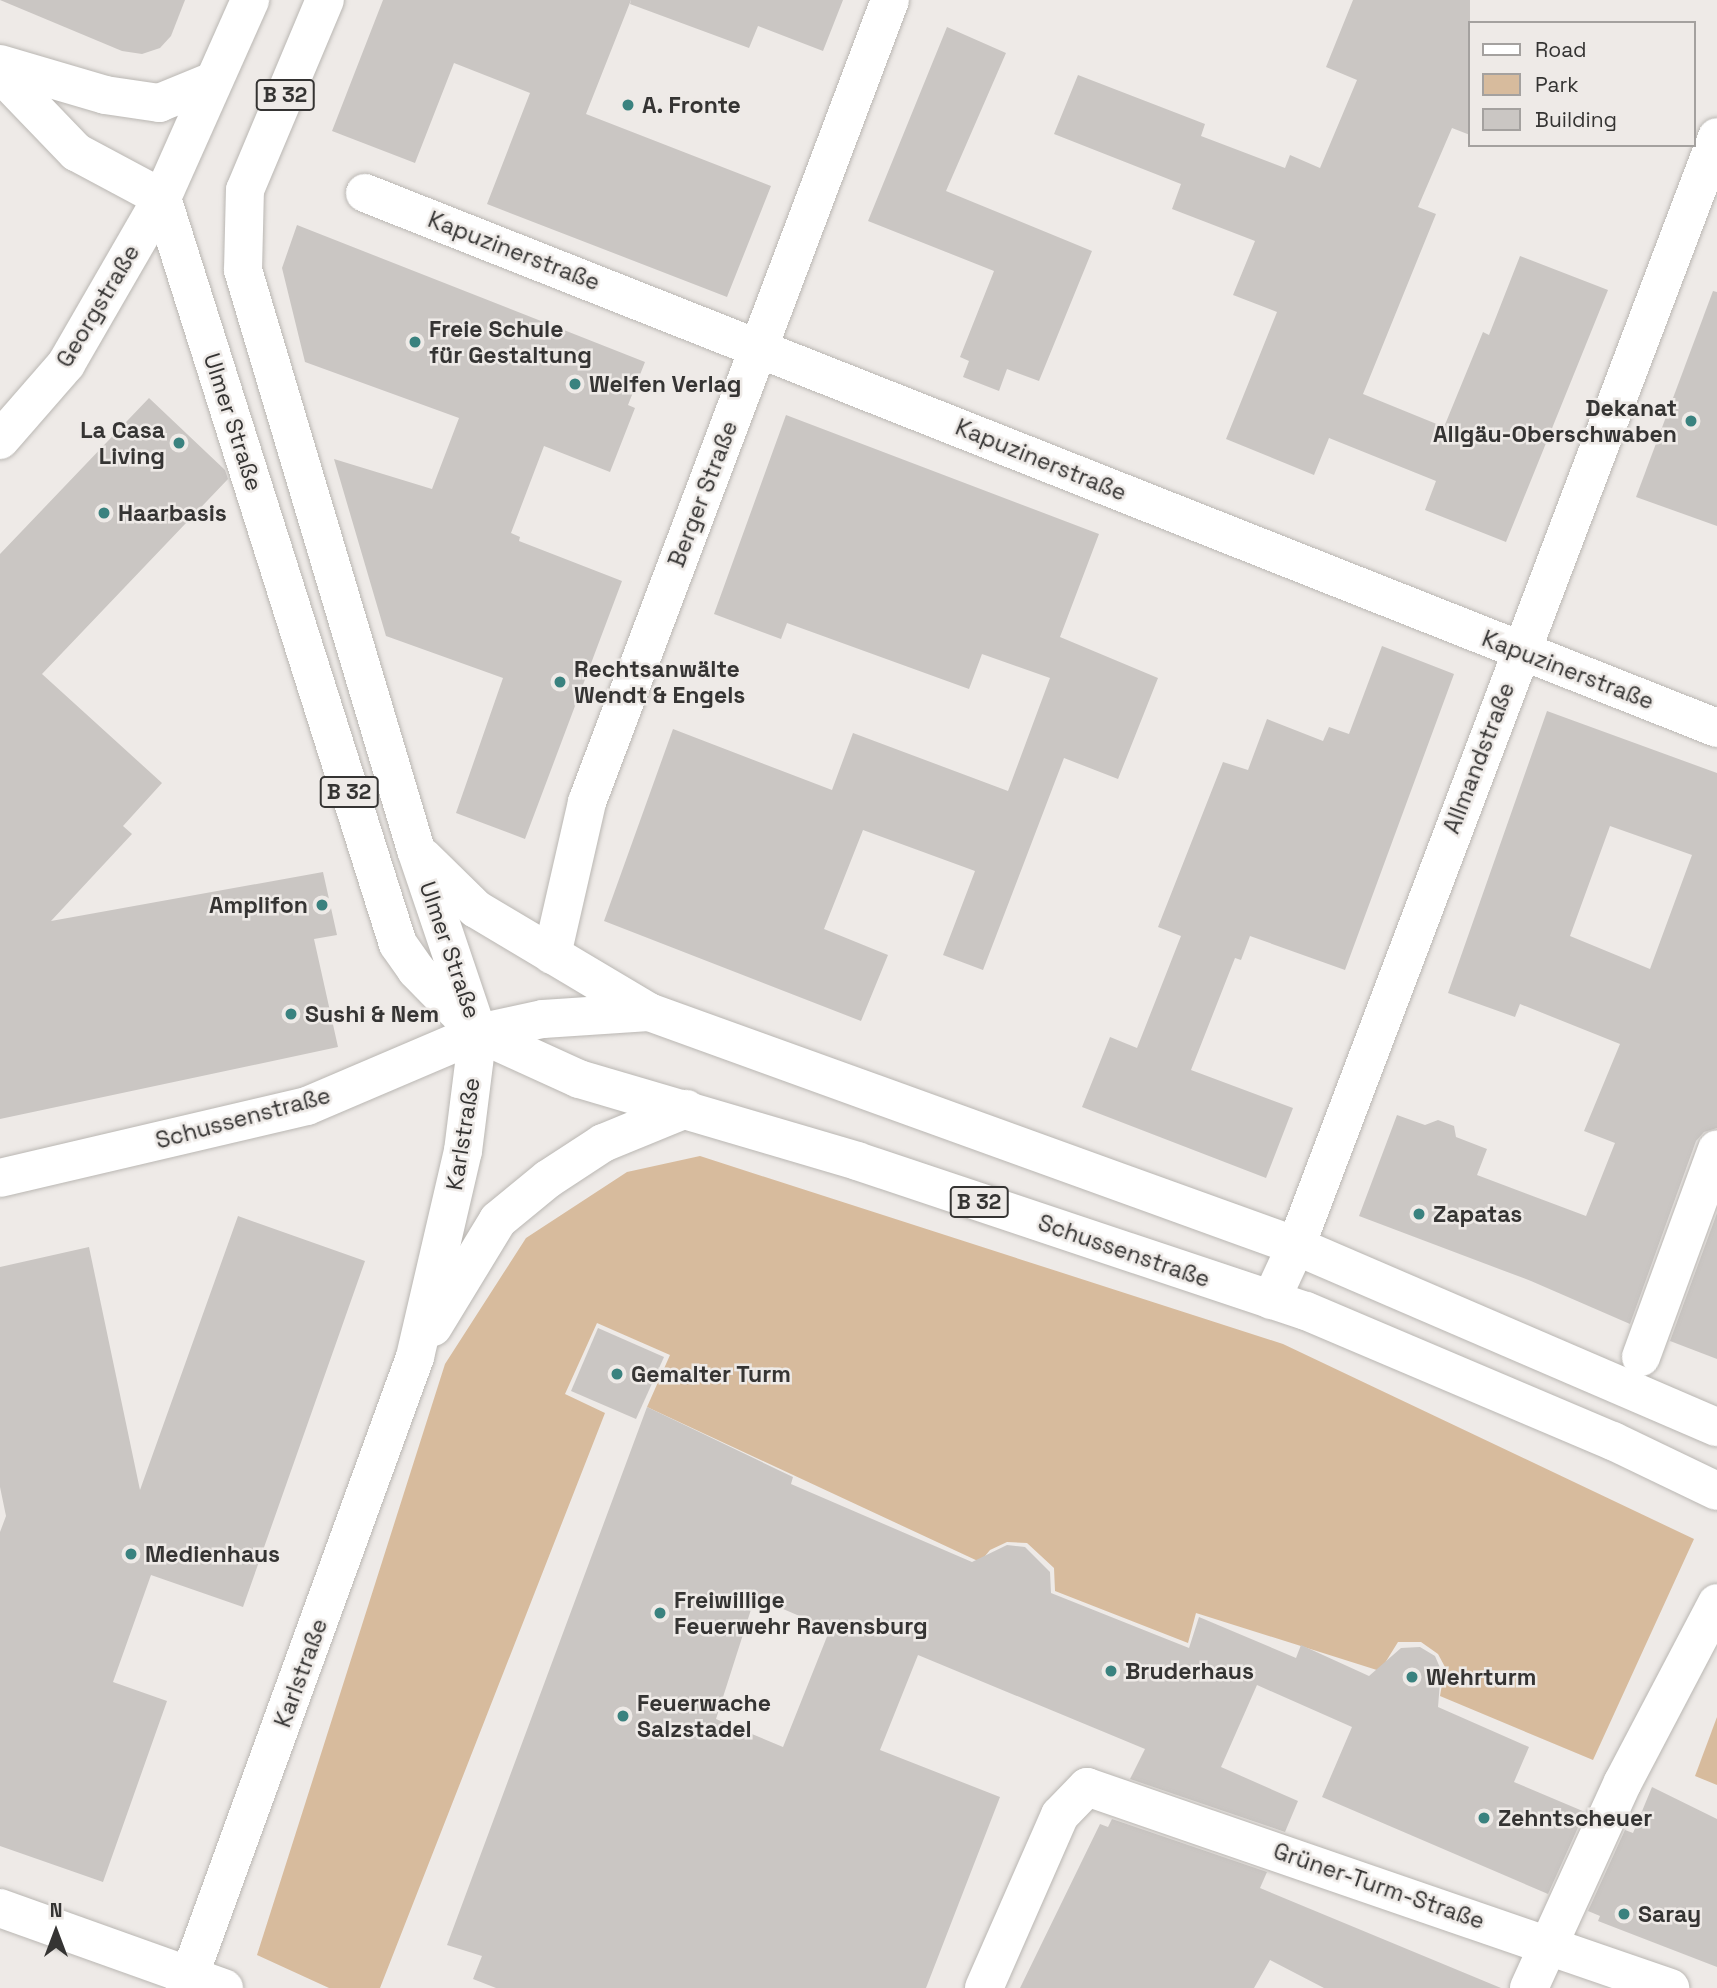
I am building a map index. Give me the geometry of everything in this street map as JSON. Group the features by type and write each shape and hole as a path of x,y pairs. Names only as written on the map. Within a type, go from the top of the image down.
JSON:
{"main road":[{"path":"0,73 76,152 162,198 250,0"},
{"name":"Ulmer Straße","path":"325,0 245,190 243,270 416,850 478,1033"},
{"name":"Berger Straße","path":"552,956 587,802 890,0"},
{"path":"0,64 105,95 159,103 213,81"},
{"name":"Allmandstraße","path":"1271,1300 1296,1246 1717,137"},
{"name":"Kapuzinerstraße","path":"365,193 759,346 1520,653 1717,728"},
{"name":"Ulmer Straße","path":"162,198 397,944 416,970 478,1033"},
{"name":"Georgstraße","path":"0,440 66,364 162,198"},
{"name":"Schussenstraße","path":"416,850 475,909 649,1012 1296,1246 1717,1427"},
{"name":"Schussenstraße","path":"0,1178 307,1106 478,1033 543,1019 649,1012"},
{"name":"Schussenstraße","path":"478,1033 540,1065 857,1161 1271,1300 1613,1441 1717,1491"},
{"name":"Karlstraße","path":"200,1984 415,1357 463,1151 478,1033"},
{"name":"Karlstraße","path":"415,1357 498,1220 548,1179 603,1143 685,1109"},
{"path":"1642,1357 1717,1149"},
{"path":"1530,1988 1623,1782 1717,1603"},
{"name":"Grüner-Turm-Straße","path":"984,1988 1060,1815 1087,1787 1670,1988"},
{"path":"0,1908 200,1984"}],"green space":[{"path":"700,1156 1283,1344 1694,1539 1593,1760 1440,1696 1445,1667 1438,1654 1421,1642 1398,1642 1380,1671 1196,1613 1188,1643 1055,1591 1054,1568 1027,1543 1007,1542 990,1550 980,1562 647,1407 670,1355 597,1323 565,1394 605,1413 380,1988 329,1988 257,1955 445,1364 526,1238 627,1172"},
{"path":"1717,1717 1717,1785 1695,1776"}],"building":[{"path":"0,0 185,0 171,36 160,48 142,54 122,51"},
{"path":"383,0 631,0 586,114 771,186 727,297 487,204 530,93 454,63 415,163 332,131"},
{"path":"631,0 843,0 823,51 758,26 749,48 630,4"},
{"path":"1353,0 1470,0 1468,134 1452,128 1418,207 1436,214 1363,394 1444,427 1483,332 1489,335 1520,256 1608,290 1506,542 1425,510 1436,481 1329,438 1314,475 1226,439 1277,312 1233,295 1255,241 1172,209 1181,184 1054,134 1078,75 1205,124 1201,136 1285,168 1290,155 1320,168 1357,80 1326,67"},
{"path":"947,27 1006,53 946,191 1092,251 1039,381 1007,369 999,391 963,377 969,361 960,357 994,271 868,221"},
{"path":"297,225 645,362 628,405 635,408 610,472 544,446 511,533 520,537 519,541 622,581 525,839 456,813 503,678 386,636 334,459 432,489 459,418 305,362 282,268"},
{"name":"Dekanat Allgäu-Oberschwaben","path":"1713,291 1717,292 1717,526 1636,497"},
{"path":"149,398 225,470 228,479 42,674 162,783 123,826 132,834 51,921 323,872 337,935 314,939 338,1047 0,1119 0,554"},
{"path":"786,415 1099,534 1060,637 1158,678 1118,779 1064,758 983,970 943,955 975,871 863,830 824,929 888,955 861,1021 604,921 673,729 832,790 853,733 1008,791 1050,678 982,654 969,689 787,623 781,639 714,614"},
{"path":"1382,646 1454,674 1345,970 1250,936 1241,960 1235,958 1191,1070 1293,1108 1266,1178 1082,1107 1110,1037 1137,1048 1181,936 1158,927 1223,762 1248,770 1267,719 1323,741 1329,727 1349,734"},
{"path":"1547,711 1717,773 1717,1128 1704,1132 1696,1141 1630,1324 1531,1281 1359,1216 1397,1115 1425,1125 1438,1120 1454,1126 1456,1137 1487,1149 1477,1175 1586,1216 1615,1143 1584,1131 1620,1044 1520,1004 1515,1017 1448,993","holes":["1610,826 1692,855 1650,969 1570,936"]},
{"path":"1717,1213 1717,1359 1670,1341"},
{"name":"Medienhaus","path":"238,1216 365,1261 243,1607 151,1575 113,1682 167,1701 103,1882 0,1846 0,1532 6,1516 0,1487 0,1267 89,1247 140,1490"},
{"name":"Gemalter Turm","path":"598,1328 664,1357 636,1419 571,1391"},
{"path":"647,1407 793,1477 791,1484 972,1562 1007,1545 1025,1547 1050,1572 1051,1593 1189,1648 1199,1617 1296,1658 1301,1645 1369,1676 1401,1648 1420,1647 1435,1656 1441,1670 1438,1707 1529,1747 1514,1782 1585,1812 1548,1894 1322,1797 1352,1727 1257,1685 1221,1767 1298,1801 1285,1832 1130,1779 1145,1749 918,1655 880,1750 1000,1797 926,1988 496,1988 473,1979 482,1956 447,1945","holes":["755,1597 830,1629 783,1747 716,1719"]},
{"path":"1652,1787 1717,1819 1717,1967 1598,1921 1600,1916 1588,1911 1625,1830 1633,1833"},
{"path":"1112,1819 1267,1872 1260,1888 1501,1988 1324,1988 1270,1960 1254,1988 1020,1988 1100,1824 1108,1827"}],"place":[{"name":"A. Fronte","path":"628,105"},
{"name":"Freie Schule für Gestaltung","path":"415,342"},
{"name":"Welfen Verlag","path":"575,384"},
{"name":"Dekanat Allgäu-Oberschwaben","path":"1691,421"},
{"name":"La Casa Living","path":"179,443"},
{"name":"Haarbasis","path":"104,513"},
{"name":"Rechtsanwälte Wendt & Engels","path":"560,682"},
{"name":"Amplifon","path":"322,905"},
{"name":"Sushi & Nem","path":"291,1014"},
{"name":"Zapatas","path":"1419,1214"},
{"name":"Gemalter Turm","path":"617,1374"},
{"name":"Medienhaus","path":"131,1554"},
{"name":"Freiwillige Feuerwehr Ravensburg","path":"660,1613"},
{"name":"Bruderhaus","path":"1111,1671"},
{"name":"Wehrturm","path":"1412,1677"},
{"name":"Feuerwache Salzstadel","path":"623,1716"},
{"name":"Zehntscheuer","path":"1484,1818"},
{"name":"Saray","path":"1624,1914"}]}
